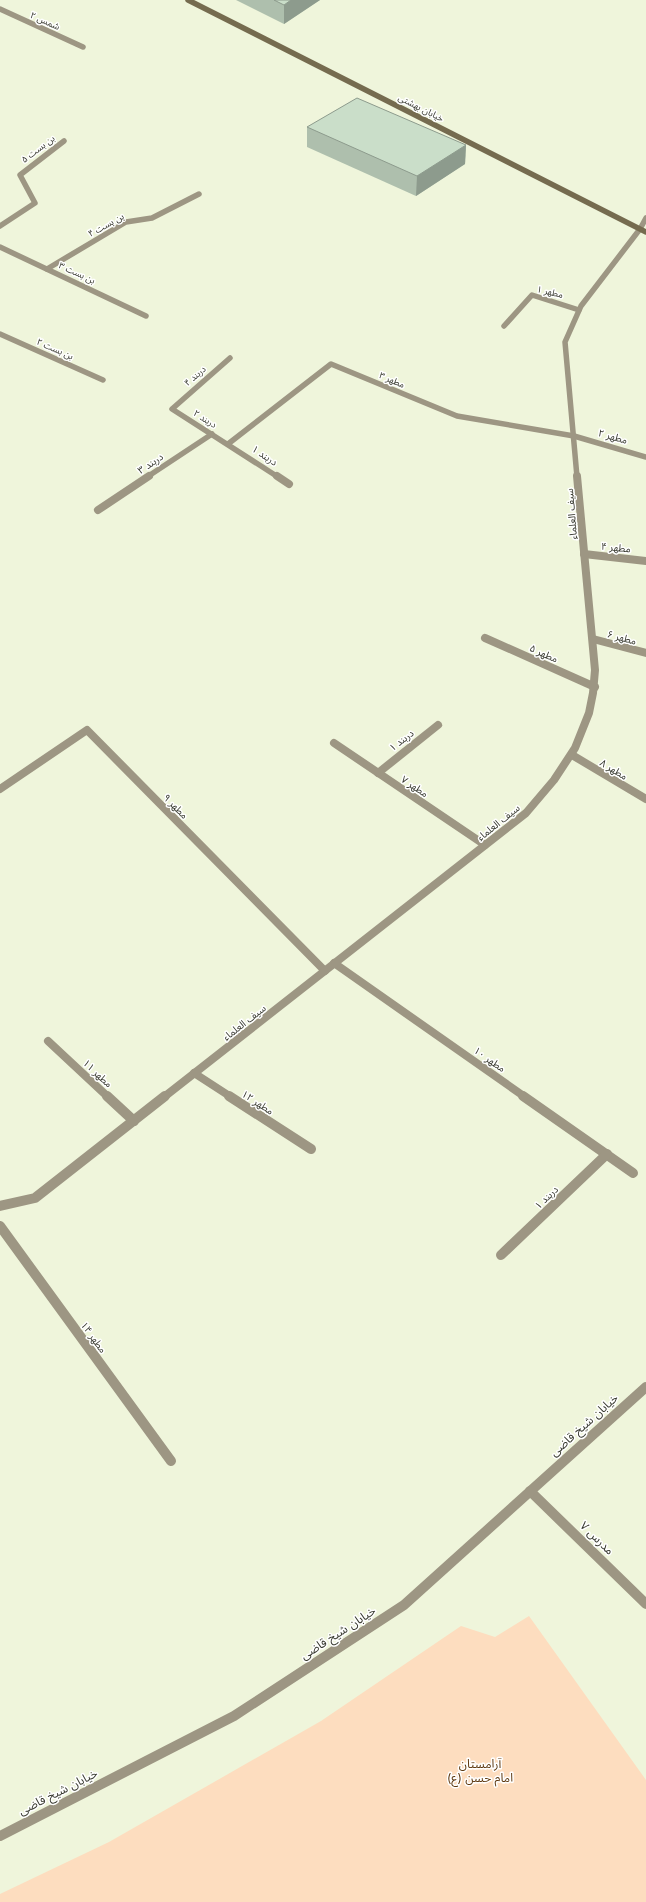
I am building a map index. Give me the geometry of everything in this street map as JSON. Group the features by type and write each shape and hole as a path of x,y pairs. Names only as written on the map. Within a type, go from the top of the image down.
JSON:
{"main road":[{"name":"خیابان بهشتی","path":"188,0 643,230"}],"street":[{"name":"شمس ۲","path":"0,9 83,47"},
{"name":"بن بست ۵","path":"0,226 35,203 20,175 64,141"},
{"name":"بن بست ۴","path":"47,269 126,222 152,218 199,194"},
{"name":"سیف العلماء","path":"0,1206 35,1198 526,813 559,774 572,755 582,738 595,687 565,342 579,310 643,230 646,218"},
{"name":"بن بست ۳","path":"0,247 146,316"},
{"name":"مطهر ۱","path":"504,326 532,296 579,310"},
{"name":"بن بست ۲","path":"0,334 103,380"},
{"name":"دربند ۴","path":"172,409 230,358"},
{"name":"مطهر ۳","path":"228,444 332,364 457,416 574,436"},
{"name":"دربند ۲","path":"172,409 228,444"},
{"name":"دربند ۳","path":"98,510 212,434"},
{"name":"مطهر ۲","path":"574,436 646,457"},
{"name":"دربند ۱","path":"228,444 289,484"},
{"name":"مطهر ۴","path":"584,554 646,560"},
{"name":"مطهر ۵","path":"485,638 595,687"},
{"name":"مطهر ۶","path":"592,639 646,654"},
{"name":"دربند ۱","path":"378,772 438,725"},
{"name":"مطهر ۹","path":"0,789 87,730 325,971"},
{"name":"مطهر ۷","path":"334,743 485,845"},
{"name":"مطهر ۸","path":"572,755 646,799"},
{"name":"مطهر ۱۰","path":"334,963 633,1173"},
{"name":"مطهر ۱۱","path":"48,1041 134,1121"},
{"name":"مطهر ۱۲","path":"194,1073 311,1149"},
{"name":"دربند ۱","path":"501,1256 607,1154"},
{"name":"مطهر ۱۴","path":"0,1226 171,1461"},
{"name":"خیابان شیخ قاضی","path":"0,1836 234,1716 404,1605 646,1387"},
{"name":"مدرس ۷","path":"530,1491 646,1604"}],"green space":[{"name":"آرامستان امام حسن (ع)","path":"529,1616 646,1780 646,1902 0,1902 0,1894 109,1842 321,1721 461,1626 495,1637"}],"building":[{"path":"274,0 291,0 284,5"},
{"path":"357,98 466,145 417,176 307,127"}]}
